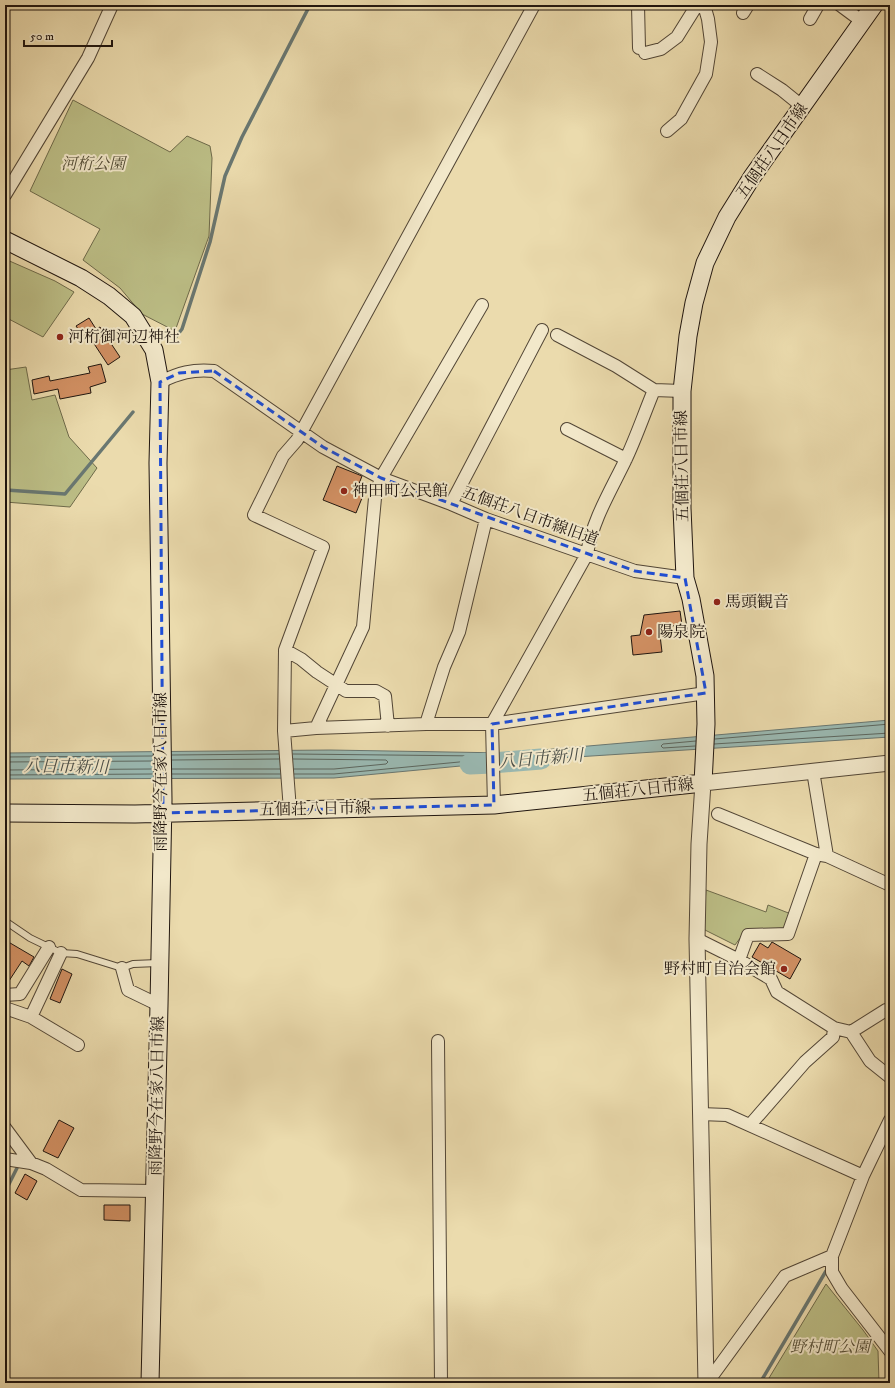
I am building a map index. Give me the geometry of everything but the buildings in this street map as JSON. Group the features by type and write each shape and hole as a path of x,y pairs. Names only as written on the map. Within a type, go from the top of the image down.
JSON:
{"main road":[{"name":"五個荘八日市線","path":"5,813 135,814 163,806 290,810 494,805 703,783 706,693 705,676 691,599 685,578 682,508 682,391 688,336 694,303 705,263 727,217 752,177 803,107 832,62 863,22 874,5"},
{"name":"雨降野今在家八日市線","path":"5,240 81,278 108,296 133,316 154,350 160,382 158,463 163,806 150,1383"}],"street":[{"path":"5,194 88,58 112,5"},
{"path":"290,810 284,731 284,650 323,547 254,515 283,456 301,433 534,5"},
{"path":"638,5 642,51 661,50 677,37 697,5"},
{"path":"667,131 681,119 706,74 711,42 708,19 704,5"},
{"path":"810,19 818,5"},
{"path":"840,5 863,22"},
{"path":"757,74 782,90 803,107"},
{"path":"316,728 363,627 375,498 381,478 482,304"},
{"path":"451,504 542,330"},
{"path":"557,335 616,366 654,390 682,391"},
{"name":"五個荘八日市線旧道","path":"160,382 179,373 199,370 214,371 256,399 301,433 381,478 451,504 486,519 635,571 685,578"},
{"path":"494,805 492,724 587,554 588,544 600,512 626,459 654,390"},
{"path":"567,429 626,459"},
{"path":"426,724 444,667 459,632 486,519"},
{"path":"284,650 301,659 346,692 376,692 386,696 388,726"},
{"path":"284,731 316,728 426,724 492,724 706,693"},
{"path":"706,1383 698,939 699,844 703,783 890,763"},
{"path":"739,960 748,935 788,934 822,855 813,771"},
{"path":"718,814 822,855 890,885"},
{"path":"698,939 739,960 771,979 778,992 834,1028 851,1032 870,1061 890,1077"},
{"path":"5,996 20,994 49,947"},
{"path":"30,1017 61,953"},
{"path":"122,968 128,990 159,1006"},
{"path":"5,1008 30,1017 78,1045"},
{"path":"851,1032 890,1009"},
{"path":"750,1125 804,1062 833,1037 834,1028"},
{"path":"438,1041 441,1383"},
{"path":"700,1114 727,1115 863,1176"},
{"path":"890,1120 863,1176 832,1256 832,1272 839,1284 890,1351"},
{"path":"5,1128 31,1163"},
{"path":"5,1159 31,1163 46,1169 81,1190 155,1191"},
{"path":"706,1383 785,1276 832,1256"}],"lane":[{"path":"5,921 30,938 61,953 77,954 122,968 133,964 160,963"}],"highlighted area":[{"path":"214,371 323,447 381,478 635,571 685,578 706,693 492,724 494,805 163,813 160,382 179,373"}],"green space":[{"name":"河桁公園","path":"73,100 170,152 187,136 210,146 212,158 209,236 175,331 142,314 120,288 83,260 100,229 30,191"},
{"path":"5,259 55,281 74,292 43,337 5,317"},
{"path":"26,367 32,400 55,395 69,437 97,468 70,507 5,502 5,370"},
{"path":"706,890 766,912 768,905 791,914 786,928 746,930 735,945 703,929"},
{"name":"野村町公園","path":"826,1284 878,1351 879,1383 766,1383"}],"water":[{"path":"890,720 890,737 513,761 334,778 5,779 5,753 330,750 507,753"}],"waterway":[{"path":"175,338 182,329 210,242 225,176 242,137 310,5"},
{"path":"6,490 65,494 133,412"},
{"name":"八日市新川","path":"470,764 541,759"},
{"path":"5,1192 17,1168"},
{"path":"760,1383 826,1271"}],"place":[{"name":"河桁御河辺神社","path":"60,337"},
{"name":"神田町公民館","path":"344,491"},
{"name":"馬頭観音","path":"717,602"},
{"name":"陽泉院","path":"649,632"},
{"name":"野村町自治会館","path":"784,969"}]}
